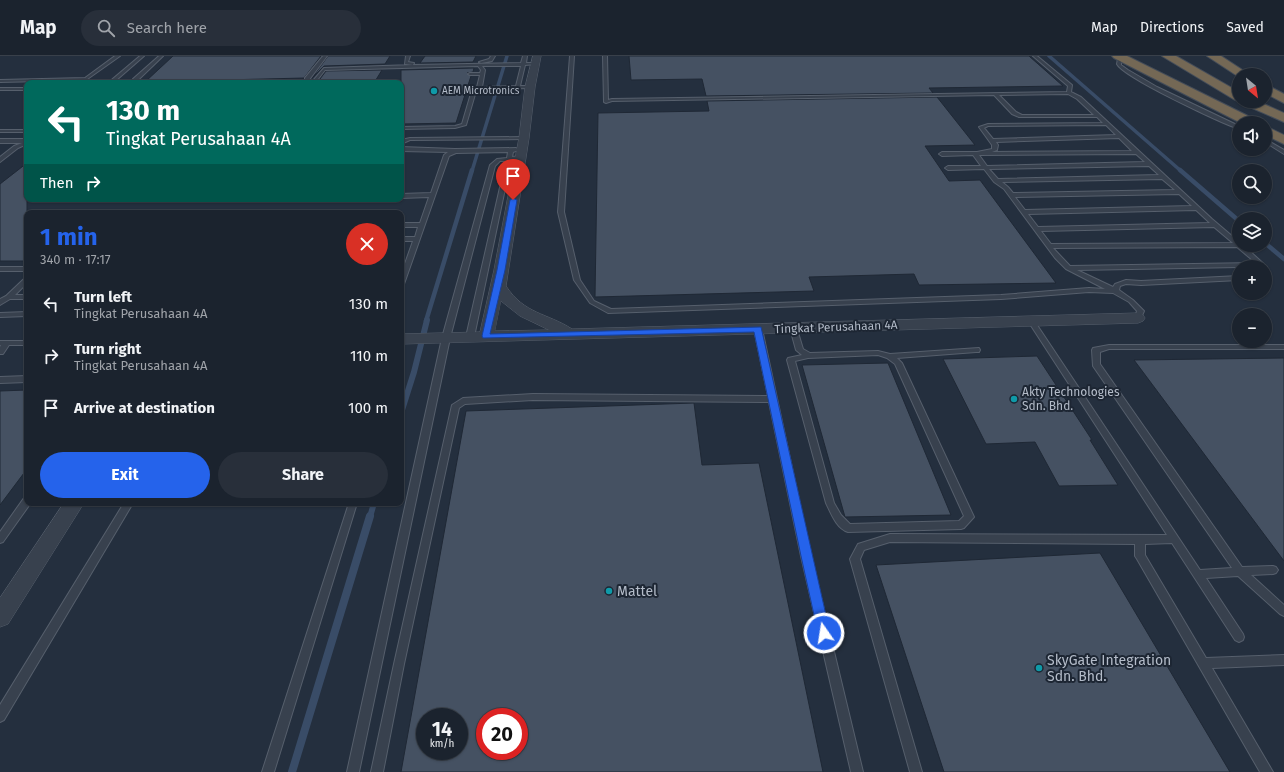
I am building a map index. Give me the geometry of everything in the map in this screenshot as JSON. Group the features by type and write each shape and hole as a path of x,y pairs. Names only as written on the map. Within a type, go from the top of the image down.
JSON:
{"highway":[{"path":"1168,56 1232,93"},
{"path":"1191,56 1232,82"},
{"path":"1119,57 1237,116"},
{"path":"1215,57 1233,68"},
{"path":"1272,92 1284,99"},
{"path":"1272,106 1284,114"},
{"path":"1262,108 1284,118"},
{"path":"1272,134 1284,140"}],"street":[{"path":"536,60 524,87 524,138 516,154 499,286 508,300 525,313 572,335"},
{"path":"486,336 501,270"},
{"name":"Tingkat Perusahaan 4A","path":"408,339 1138,318"},
{"path":"1,613 72,506"}],"lane":[{"path":"86,80 118,56"},
{"path":"113,80 142,56"},
{"path":"307,80 325,56"},
{"path":"406,63 408,56"},
{"path":"365,64 484,62 491,60 493,56"},
{"path":"404,128 455,127 464,125 474,90 479,88 524,87 522,65 525,56"},
{"path":"572,56 560,212 577,280 592,302 610,311 1002,297 1089,290 1115,291"},
{"path":"605,56 606,102 612,100 1069,92 1079,98 1232,239"},
{"path":"1035,56 1070,86 1069,92"},
{"path":"1119,57 1119,65 1123,69 1232,124"},
{"path":"135,80 159,58 167,59"},
{"path":"315,80 324,69 522,65 536,60"},
{"path":"479,88 483,70 480,66"},
{"path":"127,68 134,68"},
{"path":"141,68 148,68"},
{"path":"470,74 482,74"},
{"path":"0,81 24,81"},
{"path":"0,89 24,89"},
{"path":"995,94 1014,113 1021,116 1098,116"},
{"path":"975,154 994,150 995,145 981,127 988,125 1106,124"},
{"path":"0,131 24,131"},
{"path":"992,141 1120,136"},
{"path":"404,141 410,139 524,138"},
{"path":"0,141 24,141"},
{"path":"0,160 24,143"},
{"path":"1272,144 1284,152"},
{"path":"404,150 496,150 516,154"},
{"path":"404,275 447,155 455,151"},
{"path":"942,154 1137,152"},
{"path":"470,337 516,154"},
{"path":"352,772 446,338 493,165 499,160 516,154"},
{"path":"975,154 996,181 1006,188 1049,246 1068,268 1132,301 1141,311 1138,318"},
{"path":"948,168 1149,164"},
{"path":"996,181 1164,177"},
{"path":"1011,195 1180,192"},
{"path":"404,196 432,196"},
{"path":"1023,212 1197,208"},
{"path":"404,225 422,225"},
{"path":"1036,229 1216,225"},
{"path":"404,239 417,238"},
{"path":"1049,246 1232,245"},
{"path":"1247,252 1257,260"},
{"path":"404,260 410,260"},
{"path":"1068,268 1232,266"},
{"path":"0,269 24,269"},
{"path":"1115,291 1117,285 1126,282 1232,278"},
{"path":"10,297 24,282"},
{"path":"0,302 10,297 24,297"},
{"path":"0,315 24,314"},
{"path":"1031,321 1239,637"},
{"path":"794,328 800,350 808,356"},
{"path":"758,329 806,556 857,772"},
{"path":"0,352 4,343 24,342"},
{"path":"1284,347 1109,347 1096,350 1096,364 1240,572 1284,611"},
{"path":"890,356 898,363 969,517 961,525 848,528 838,518 830,503 791,360 808,356 878,353 890,356 976,350"},
{"path":"0,380 24,379"},
{"path":"377,772 455,407 463,401 533,397 773,400"},
{"path":"0,539 24,505"},
{"path":"0,716 127,506"},
{"path":"268,772 351,506"},
{"path":"916,772 855,559 861,547 890,538 1175,539"},
{"path":"1140,540 1140,556 1267,772"},
{"path":"1198,574 1274,570"},
{"path":"1203,664 1284,660"}],"building":[{"path":"173,56 321,56 304,78 147,80"},
{"path":"328,56 390,56 385,64 324,66 312,78"},
{"path":"425,56 476,56 473,62 420,63"},
{"path":"629,56 1029,56 1063,86 929,88 933,93 706,96 702,79 631,80"},
{"path":"474,68 473,72 467,73 471,76 456,123 404,124 404,80 401,80 401,70"},
{"path":"382,70 376,80 319,80 326,71"},
{"path":"937,97 975,145 925,146 949,181 980,180 1056,283 919,285 914,274 809,277 814,291 595,297 598,113 709,111 707,101"},
{"path":"24,165 24,202 27,202 27,210 24,210 24,261 0,261 0,184"},
{"name":"Akty Technologies Sdn. Bhd.","path":"1037,356 1092,440 1090,440 1118,485 1059,486 1035,442 986,444 943,359"},
{"path":"1284,358 1284,561 1134,360"},
{"path":"888,363 951,515 845,517 802,365"},
{"path":"24,390 24,473 0,505 0,391"},
{"name":"Mattel","path":"694,403 702,465 759,463 823,772 401,772 466,411"},
{"name":"SkyGate Integration Sdn. Bhd.","path":"1100,553 1230,772 944,772 876,565"}],"waterway":[{"path":"472,171 507,56"},
{"path":"1049,56 1181,171"},
{"path":"426,321 472,170"},
{"path":"1180,170 1232,215"},
{"path":"1272,249 1284,259"},
{"path":"404,404 414,372 427,320"},
{"path":"370,517 373,506"},
{"path":"292,772 370,516"}],"place":[{"name":"AEM Microtronics","path":"434,91"},
{"name":"Akty Technologies Sdn. Bhd.","path":"1014,399"},
{"name":"Mattel","path":"609,591"},
{"name":"SkyGate Integration Sdn. Bhd.","path":"1039,668"}],"route":[{"path":"513,200 501,270 486,336 572,335 758,329 806,556 824,633"}]}
